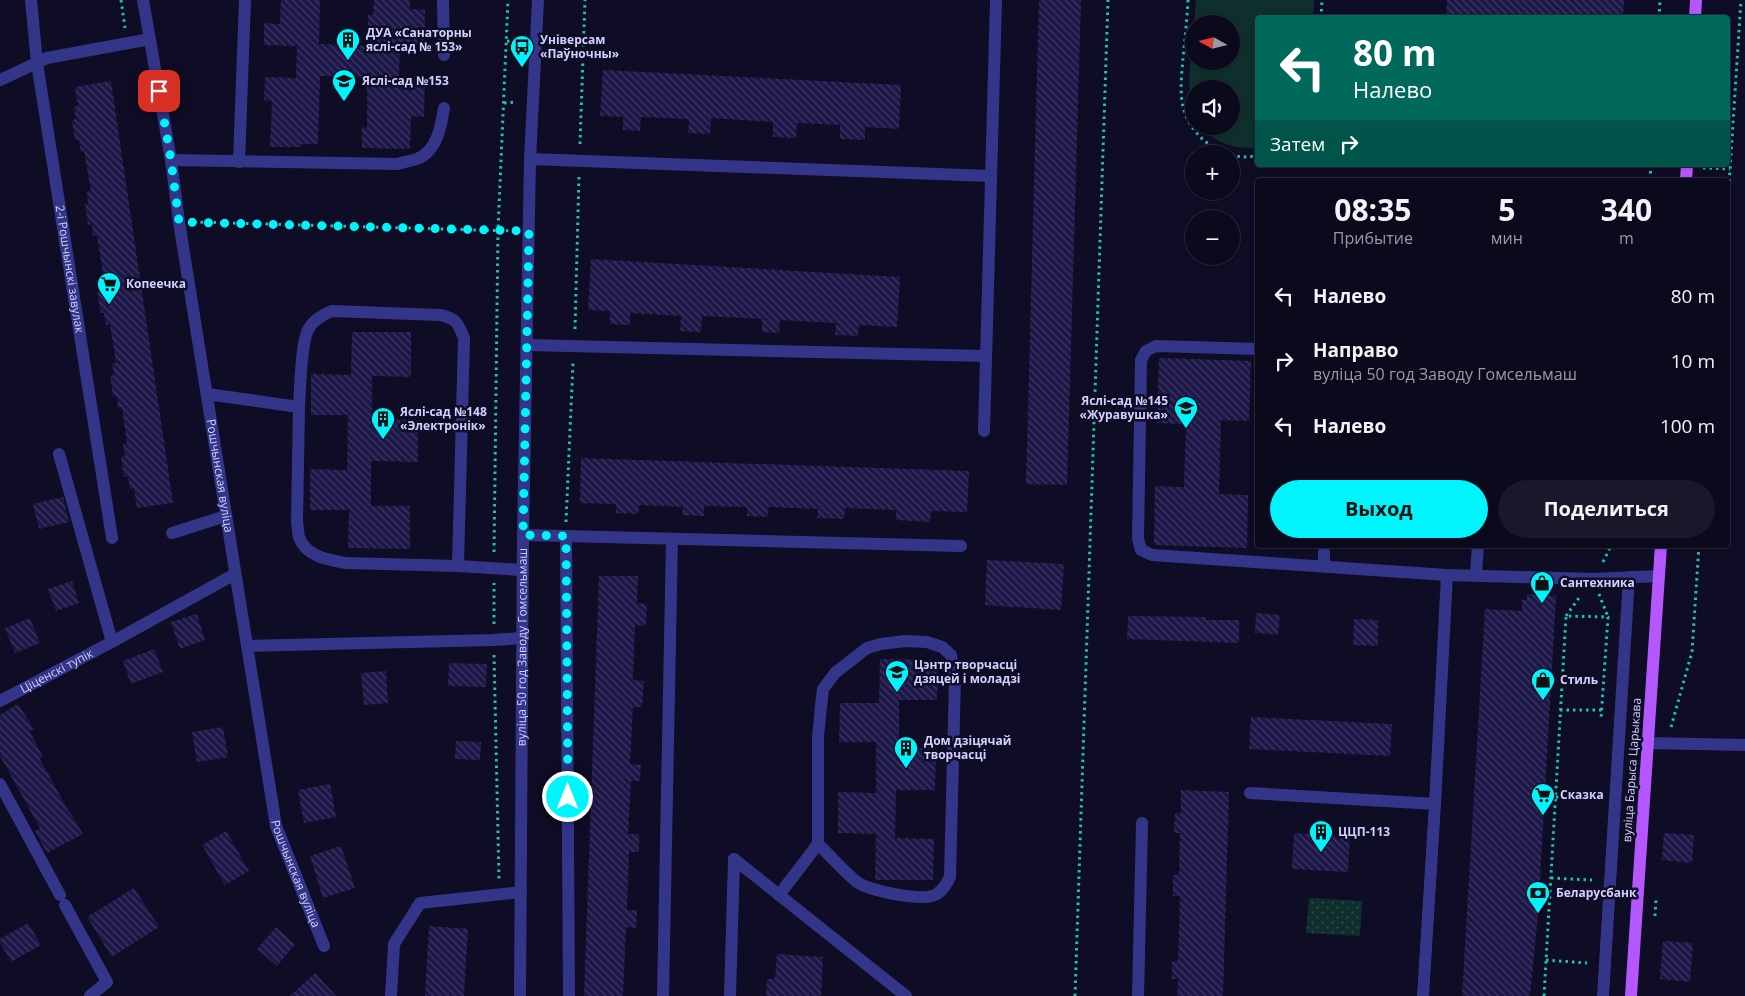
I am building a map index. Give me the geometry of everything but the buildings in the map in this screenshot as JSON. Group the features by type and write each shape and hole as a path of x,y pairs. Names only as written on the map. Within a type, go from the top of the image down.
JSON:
{"main road":[{"path":"1695,15 1696,0"},
{"name":"вуліца Барыса Царыкава","path":"1631,996 1661,548"}],"street":[{"name":"2-і Рошчынскі завулак","path":"31,0 37,63 112,538"},
{"name":"Рошчынская вуліца","path":"143,0 171,160 179,222 276,826 324,946"},
{"path":"239,162 245,0"},
{"path":"443,0 444,55"},
{"name":"вуліца 50 год Заводу Гомсельмаш","path":"520,996 522,570 530,159 538,0"},
{"path":"984,432 996,0"},
{"path":"0,80 47,58 150,39"},
{"path":"171,160 397,164 418,159 432,147 440,131 444,108"},
{"path":"530,159 991,176"},
{"path":"458,566 464,338 459,326 452,318 440,315 332,311 320,316 308,330 299,407 297,522 300,538 308,550 317,556 346,563 522,570"},
{"path":"527,344 574,347 986,356"},
{"path":"1255,349 1156,346 1146,351 1141,360 1138,539 1141,550 1152,555 1447,574 1576,578 1659,576"},
{"path":"207,394 299,407"},
{"path":"59,454 112,642"},
{"path":"172,533 226,516"},
{"path":"523,535 961,546"},
{"path":"566,536 569,996"},
{"path":"663,996 672,538"},
{"path":"1324,548 1324,566"},
{"path":"1476,575 1478,548"},
{"name":"Ціценскі тупік","path":"0,701 235,574"},
{"path":"1423,996 1447,574"},
{"path":"1603,996 1629,577"},
{"path":"247,646 523,638"},
{"path":"779,895 818,844 818,737 823,689 835,673 867,648 905,641 927,642 942,647 951,655 955,680 950,877 945,887 934,896 919,898 871,889 858,882 818,844"},
{"path":"1647,743 1745,745"},
{"path":"0,784 107,982 90,996"},
{"path":"1250,793 1435,804"},
{"path":"1138,996 1142,823"},
{"path":"730,996 734,858 906,996"},
{"path":"391,996 394,944 420,903 521,892"}],"path":[{"path":"121,0 128,43"},
{"path":"499,894 493,640 498,230 508,0"},
{"path":"566,536 586,0"},
{"path":"1076,996 1108,0"},
{"path":"1188,0 1181,85 1182,102 1187,118 1196,133 1209,145"},
{"path":"1321,15 1322,0"},
{"path":"1659,15 1660,0"},
{"path":"1729,178 1742,0"},
{"path":"507,41 523,42"},
{"path":"504,103 521,102"},
{"path":"1240,157 1255,156"},
{"path":"1701,167 1730,169"},
{"path":"179,222 529,231"},
{"path":"1666,743 1692,652 1699,548"},
{"path":"1544,996 1566,616 1608,617 1601,720"},
{"path":"1560,710 1602,710"},
{"path":"1596,806 1598,787"},
{"path":"1556,796 1597,797"},
{"path":"1592,889 1593,871"},
{"path":"1551,878 1592,880"},
{"path":"1655,917 1656,898"},
{"path":"1587,971 1588,954"},
{"path":"1546,960 1587,963"}],"green space":[{"path":"1196,0 1314,0 1313,15 1255,15 1255,148 1241,148 1240,145 1226,144 1211,135 1240,135 1240,80 1189,80 1190,70 1240,70 1240,15 1195,15"},
{"path":"1309,898 1362,901 1360,936 1306,933"}],"place":[{"name":"ДУА «Санаторны яслі-сад № 153»","path":"348,61"},
{"name":"Універсам «Паўночны»","path":"522,68"},
{"name":"Яслі-сад №153","path":"344,102"},
{"name":"Копеечка","path":"109,305"},
{"name":"Яслі-сад №145 «Журавушка»","path":"1186,429"},
{"name":"Яслі-сад №148 «Электронік»","path":"383,440"},
{"name":"Сантехника","path":"1542,604"},
{"name":"Цэнтр творчасці дзяцей і моладзі","path":"897,693"},
{"name":"Стиль","path":"1543,701"},
{"name":"Дом дзіцячай творчасці","path":"906,769"},
{"name":"Сказка","path":"1543,816"},
{"name":"ЦЦП-113","path":"1321,853"},
{"name":"Беларусбанк","path":"1538,914"}],"route":[{"path":"159,91 179,222 529,231 523,535 566,536 568,797"}]}
